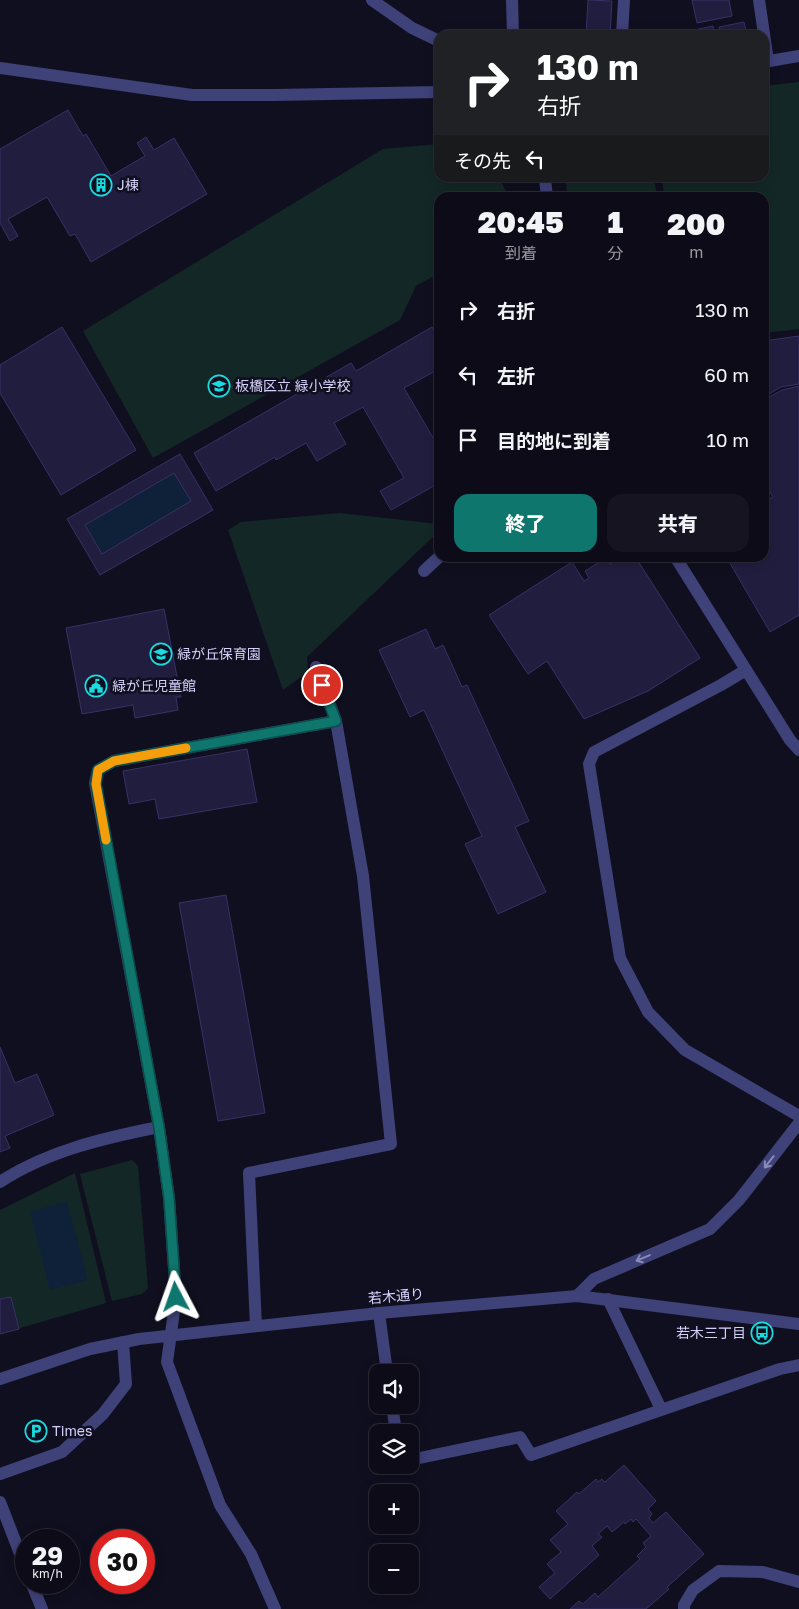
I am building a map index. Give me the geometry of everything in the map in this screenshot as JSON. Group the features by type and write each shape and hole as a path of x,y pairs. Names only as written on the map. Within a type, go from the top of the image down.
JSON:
{"street":[{"path":"372,0 412,28 434,39"},
{"path":"512,0 513,30"},
{"path":"622,30 624,0"},
{"path":"759,0 762,30"},
{"path":"769,61 799,56"},
{"path":"0,68 192,95 434,92"},
{"path":"424,571 434,562"},
{"path":"678,562 790,740 799,750"},
{"path":"256,1326 249,1173 391,1144 363,876 336,721 316,667"},
{"path":"746,670 594,752 589,764 620,958 648,1012 685,1050 799,1116"},
{"path":"276,1609 251,1554 220,1505 167,1362 176,1297 169,1198 159,1127 96,784 98,770 114,761 336,721"},
{"path":"577,1296 594,1279 710,1229 739,1200 799,1123"},
{"path":"0,1182 46,1158 115,1136 159,1127"},
{"name":"若木通り","path":"0,1379 90,1349 170,1335 379,1313 577,1296 799,1324"},
{"path":"608,1299 661,1409"},
{"path":"379,1313 387,1364"},
{"path":"0,1474 62,1452 103,1414 126,1384 123,1342"},
{"path":"419,1458 520,1437 531,1456 780,1368 799,1365"},
{"path":"0,1502 15,1541"},
{"path":"684,1609 684,1605 693,1590 719,1571 762,1572 799,1582"},
{"path":"36,1594 42,1609"}],"green space":[{"path":"799,82 799,329 769,332 769,192 663,192 662,182 769,182 769,85"},
{"path":"434,144 434,182 502,182 506,192 434,192 434,276 416,286 400,320 153,458 83,331 383,149"},
{"path":"566,182 655,182 656,192 567,192"},
{"path":"340,513 434,523 434,536 307,657 308,672 283,690 228,530 241,522"},
{"path":"132,1160 138,1166 148,1288 142,1294 112,1301 80,1174"},
{"path":"75,1173 106,1303 0,1334 0,1210"}],"water":[{"path":"174,473 191,501 102,554 85,525"},
{"path":"67,1201 88,1280 50,1290 30,1212"}],"building":[{"path":"588,0 612,1 610,30 586,30"},
{"path":"692,0 729,0 732,16 697,23"},
{"path":"744,22 746,30 719,30 719,27"},
{"path":"713,26 713,30 694,30"},
{"name":"J棟","path":"68,110 83,136 86,134 111,176 145,156 137,143 146,137 154,150 174,138 207,194 91,262 75,234 70,236 47,197 8,219 18,236 10,241 0,223 0,149"},
{"path":"62,327 136,450 61,495 0,393 0,365"},
{"path":"432,327 434,330 434,372 404,388 434,439 434,486 391,510 380,491 404,478 363,407 334,423 346,444 317,461 306,443 276,460 275,457 216,491 194,453 351,363 356,371"},
{"path":"799,336 799,384 781,387 769,394 769,340"},
{"path":"799,386 799,615 770,632 729,562 769,562 769,499 773,497 769,489 769,397 782,390"},
{"path":"180,454 213,510 100,575 67,519","holes":["174,473 191,501 102,554 85,525"]},
{"path":"572,562 584,581 589,578 585,571 600,562 609,562 610,564 613,562 639,562 700,658 648,691 584,719 547,661 528,674 489,615"},
{"path":"164,609 181,697 176,697 178,710 135,718 133,705 82,714 66,628"},
{"path":"426,629 435,649 443,645 462,687 467,685 529,821 515,827 546,892 498,914 465,844 482,836 424,710 410,717 379,650"},
{"path":"247,749 257,802 159,819 155,799 129,804 123,771"},
{"path":"226,895 265,1113 218,1121 179,903"},
{"path":"0,1047 15,1083 37,1074 54,1115 5,1136 10,1148 0,1152"},
{"path":"11,1297 19,1329 0,1334 0,1299"},
{"path":"624,1465 656,1501 648,1509 652,1514 649,1518 653,1523 666,1512 704,1554 667,1587 669,1589 646,1609 570,1609 579,1601 583,1604 595,1593 598,1597 640,1559 637,1556 646,1547 643,1543 651,1536 636,1519 633,1522 631,1519 625,1524 624,1522 612,1532 607,1526 598,1534 602,1537 592,1546 599,1555 550,1599 539,1587 555,1573 547,1564 561,1552 550,1540 568,1524 556,1511 577,1492 579,1494 596,1479 598,1482 602,1479 605,1482"}],"slow traffic":[{"path":"106,840 96,784 98,770 114,761 186,748"}],"place":[{"name":"J棟","path":"101,185"},
{"name":"板橋区立 緑小学校","path":"219,386"},
{"name":"緑が丘保育園","path":"161,654"},
{"name":"緑が丘児童館","path":"96,686"},
{"name":"若木三丁目","path":"762,1333"},
{"name":"Times","path":"36,1431"}],"route":[{"path":"176,1297 169,1198 159,1127 96,784 98,770 114,761 336,721 322,685"}]}
